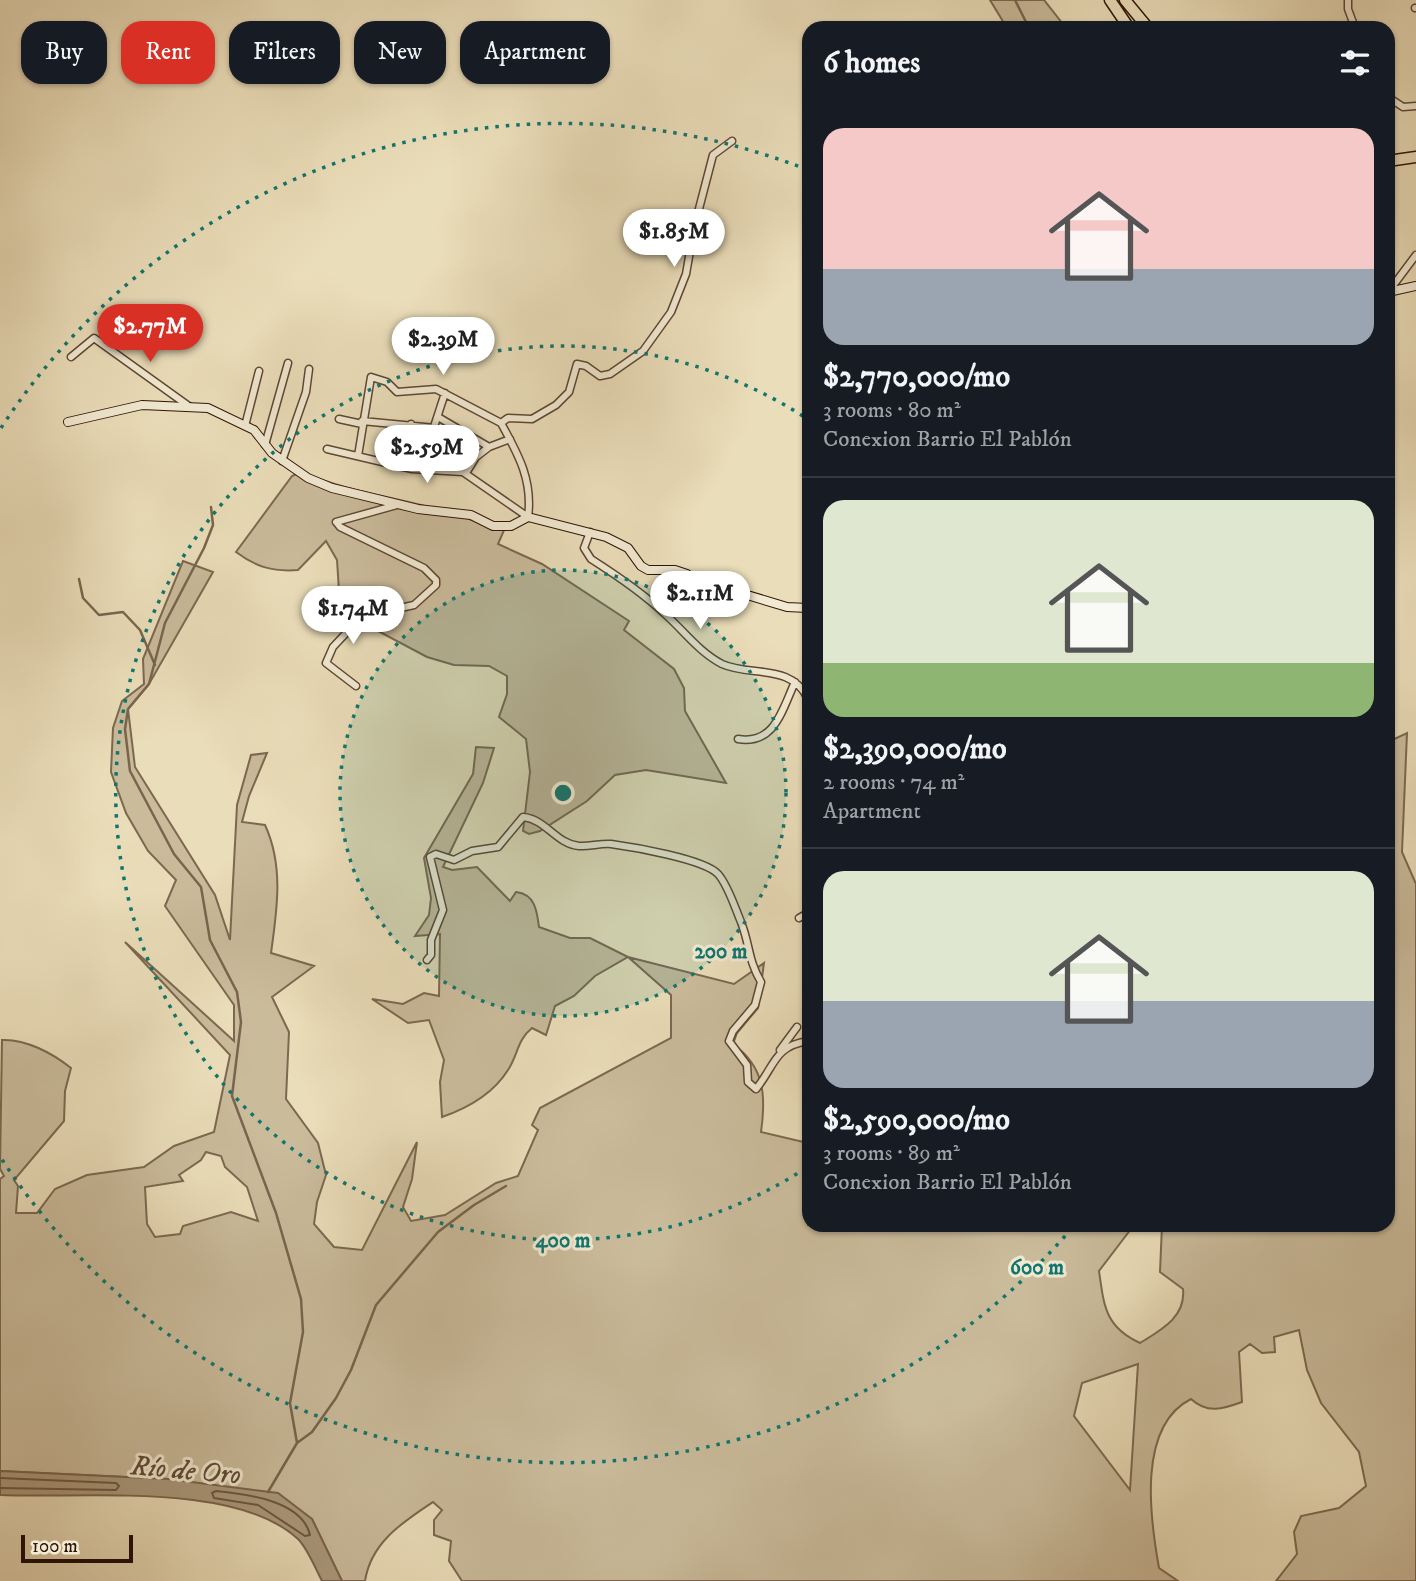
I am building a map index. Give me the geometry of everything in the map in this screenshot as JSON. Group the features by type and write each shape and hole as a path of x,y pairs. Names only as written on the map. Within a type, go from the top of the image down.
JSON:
{"highway":[{"path":"1110,0 1124,21"},
{"path":"1125,0 1142,21"},
{"path":"1395,160 1416,157"}],"street":[{"path":"1348,0 1352,21"},
{"path":"1395,102 1403,107 1416,106"},
{"path":"501,424 509,418 532,419 556,405 569,392 577,365 586,366 600,376 610,374 643,351 671,312 686,274 694,228 713,155 732,141"},
{"path":"1395,283 1416,255"},
{"path":"1395,290 1416,286"},
{"path":"71,357 94,338 192,408"},
{"path":"265,446 288,363"},
{"path":"282,461 306,392 309,369"},
{"path":"246,426 259,371"},
{"path":"358,456 371,377 387,382 397,392 426,388 445,393 501,424 525,467 530,498 528,517"},
{"path":"426,471 431,436 445,393"},
{"path":"68,422 142,405 220,411 254,430 265,446 282,461 308,478 332,488 399,505 471,515 493,526 511,526 528,517"},
{"path":"438,417 489,447"},
{"path":"339,419 435,428"},
{"path":"407,468 411,424"},
{"path":"443,470 460,430"},
{"path":"466,473 476,457 489,447 510,439"},
{"path":"327,449 407,468 466,473 528,517 590,532 628,548 640,566 648,570 675,569 687,574 706,592 734,591 788,607 802,608"},
{"path":"356,686 326,663 333,647 348,631 365,620 419,601 436,584 436,580 424,568 340,527 336,522 399,505"},
{"path":"590,532 584,548 591,559 657,607 684,636 715,659 732,667 773,673 794,682 802,692"},
{"path":"738,739 756,740 771,730 794,682"},
{"path":"426,960 432,955 430,940 443,910 430,857 436,854 454,860 472,851 498,847 523,817 532,818 568,844 608,844 693,860 717,872 749,944 750,963 761,982 755,1005 733,1031 729,1041 747,1065 748,1082 753,1088 757,1089 797,1027"},
{"path":"777,1055 802,1042"}],"shaded area":[{"path":"990,0 1044,0 1060,21 1003,21"},
{"path":"301,472 342,486 448,512 490,527 505,528 498,544 542,564 629,621 624,630 674,669 684,688 685,711 726,783 646,770 615,775 587,801 540,831 529,834 523,831 530,772 526,739 499,717 507,694 507,676 489,666 454,665 427,657 376,630 339,591 337,560 326,541 298,570 265,567 236,552 292,476"},
{"path":"183,561 213,572 149,684 128,709 135,767 215,895 230,940 237,805 251,755 267,753 249,796 242,822 265,825 275,856 277,904 271,953 314,966 272,997 289,1032 286,1099 318,1143 326,1175 317,1202 314,1224 334,1247 362,1250 417,1142 412,1179 403,1207 411,1221 445,1215 496,1183 518,1176 538,1130 532,1125 540,1108 671,1038 671,995 628,957 734,984 764,963 758,1008 737,1033 733,1044 752,1062 761,1083 761,1132 802,1142 802,1232 1129,1232 1099,1271 1108,1314 1120,1330 1140,1343 1170,1322 1183,1299 1183,1289 1160,1272 1162,1232 1395,1232 1395,739 1407,733 1402,852 1416,884 1416,1581 1276,1581 1297,1554 1294,1532 1301,1516 1339,1508 1366,1486 1359,1452 1321,1403 1307,1370 1299,1330 1274,1337 1275,1352 1262,1353 1250,1344 1239,1352 1242,1402 1222,1408 1209,1408 1191,1399 1174,1412 1162,1430 1151,1475 1153,1524 1159,1568 1178,1581 462,1581 449,1561 451,1541 434,1535 434,1520 442,1510 433,1502 390,1534 381,1544 368,1567 365,1581 342,1581 312,1519 168,1479 0,1471 0,1179 4,1176 0,1169 2,1040 38,1048 71,1068 65,1091 64,1121 14,1180 18,1186 16,1213 37,1213 55,1189 87,1175 144,1167 174,1146 214,1132 230,1055 125,942 234,1041 234,1005 165,906 176,880 148,851 126,813 111,772 113,728 122,701 144,684 143,659","holes":["206,1152 221,1156 225,1167 247,1187 258,1221 231,1212 183,1226 180,1234 155,1237 147,1224 145,1187 183,1181 179,1175 201,1160","1138,1364 1130,1490 1074,1416 1082,1383"]},
{"path":"476,747 494,748 483,783 443,867 452,870 477,867 510,901 516,892 527,896 536,909 539,927 570,938 590,938 628,957 595,976 574,996 555,1006 546,1035 532,1028 520,1043 502,1079 487,1093 470,1105 442,1117 440,1082 444,1060 429,1020 408,1023 372,999 403,1004 424,993 439,996 440,934 415,936 429,915 431,898 424,858 473,774"}],"water":[{"path":"0,1471 168,1479 278,1493 312,1519 342,1581 322,1581 298,1539 270,1521 236,1508 156,1497 0,1495"}],"waterway":[{"path":"1015,0 1026,21"},
{"path":"211,507 213,525 165,623 149,684 128,709 125,729 130,771 174,854 201,887 210,940 237,992 241,1022 232,1096 276,1213 301,1299 303,1332 290,1403 297,1443 268,1492"},
{"path":"79,579 83,598 99,615 123,612 140,630 155,665"},
{"path":"297,1443 312,1432 336,1398 351,1370 376,1305 438,1232 474,1205 506,1186"}],"water label":[{"name":"Río de Oro","path":"186,1469"}]}
